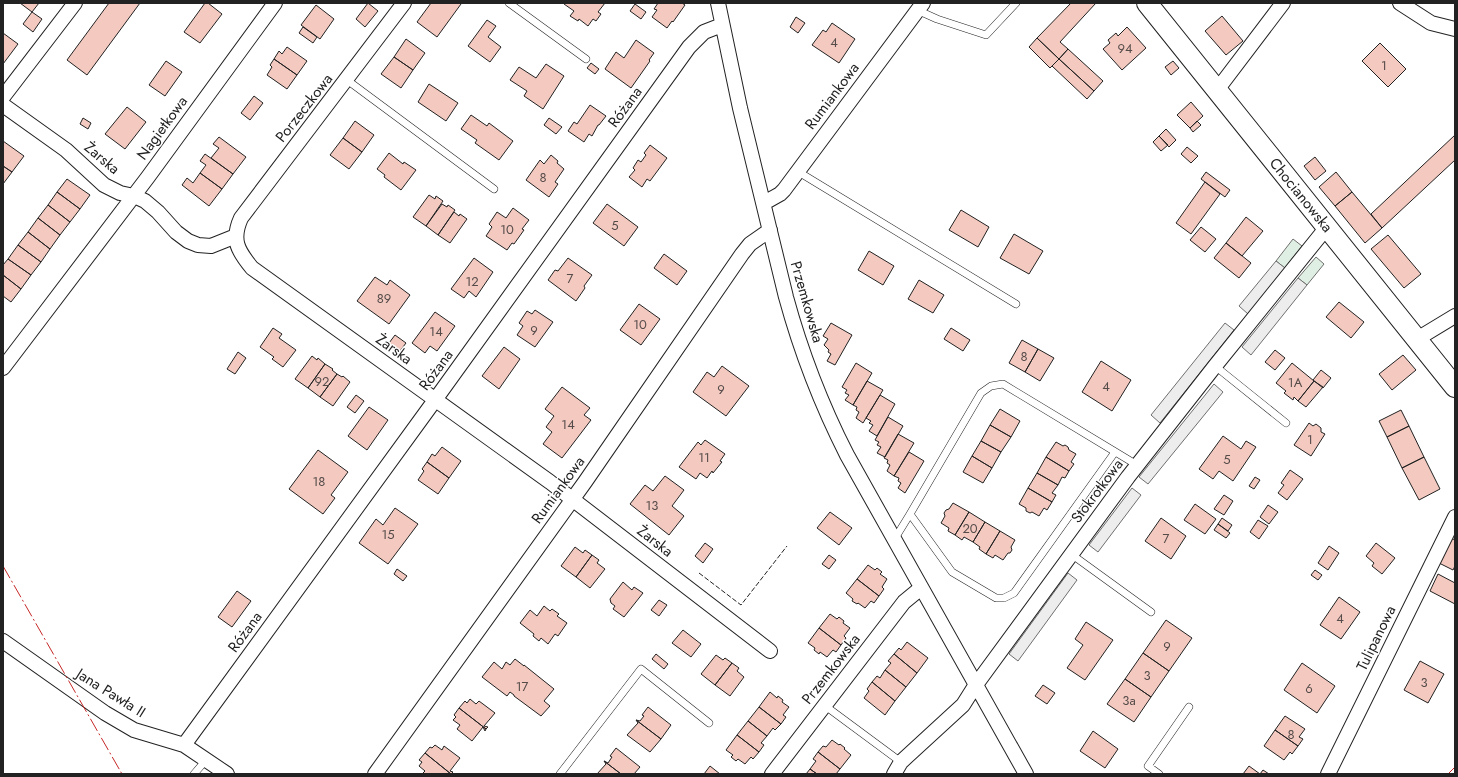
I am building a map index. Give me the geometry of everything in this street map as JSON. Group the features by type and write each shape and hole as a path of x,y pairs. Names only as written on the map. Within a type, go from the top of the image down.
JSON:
{"street":[{"path":"3,97 75,3"},
{"name":"Nagietkowa","path":"3,368 134,196 275,3"},
{"name":"Porzeczkowa","path":"236,236 238,226 248,207 347,80 404,3"},
{"name":"Przemkowska","path":"718,3 740,108 793,323 821,401 847,455 1026,774"},
{"name":"Chocianowska","path":"1147,3 1455,387"},
{"path":"1217,90 1283,3"},
{"path":"1400,3 1431,23 1455,29"},
{"name":"Rumiankowa","path":"764,203 780,194 920,7"},
{"name":"Różana","path":"184,745 689,47 704,32 722,25"},
{"name":"Żarska","path":"3,105 66,150 104,185 120,193 134,196 145,201 158,212 176,232 188,240 198,245 211,246 236,236 237,247 252,268 573,500 770,651"},
{"name":"Stokrotkowa","path":"897,768 963,705 1137,465 1327,227"},
{"name":"Rumiankowa","path":"375,774 573,500 742,254 750,244 770,230"},
{"path":"1417,339 1455,316"},
{"name":"Tulipanowa","path":"1328,774 1455,517"},
{"name":"Przemkowska","path":"772,774 904,602 921,588"},
{"name":"Jana Pawła II","path":"3,641 105,713 134,730 184,745 226,774"}],"lane":[{"path":"509,3 586,59"},
{"path":"920,7 937,19 986,35 1016,3"},
{"path":"347,80 494,189"},
{"path":"797,171 1016,304"},
{"path":"1215,366 1286,423"},
{"path":"894,540 981,393 991,386 1003,384 1137,465"},
{"path":"910,514 952,572 996,598 1004,598 1014,593 1115,452"},
{"path":"1071,554 1151,612"},
{"path":"560,774 641,669 709,723"},
{"path":"824,705 897,768"},
{"path":"1159,774 1148,766 1189,707"},
{"path":"194,774 206,760"}],"green space":[{"path":"1293,239 1302,246 1285,268 1276,261"},
{"path":"1316,257 1324,264 1307,285 1298,278"}],"shaded area":[{"path":"1276,261 1285,268 1248,314 1239,306"},
{"path":"1298,278 1307,285 1251,355 1242,347"},
{"path":"1225,323 1234,330 1160,423 1151,415"},
{"path":"1214,384 1223,392 1148,484 1139,477"},
{"path":"1132,488 1141,495 1098,552 1089,545"},
{"path":"1068,573 1077,580 1018,661 1009,654"}],"building":[{"path":"20,3 39,3 32,12"},
{"path":"109,3 140,3 87,75 67,60"},
{"path":"205,3 208,3 222,14 200,43 184,32"},
{"path":"368,3 378,11 365,27 356,19"},
{"path":"431,3 461,4 437,37 417,22"},
{"path":"605,3 598,12 601,14 596,21 593,19 588,26 579,19 578,21 570,16 574,11 564,4"},
{"path":"658,3 682,3 685,5 667,28 652,17 657,10 654,9"},
{"path":"1071,3 1096,3 1060,42 1068,49 1059,59 1037,38"},
{"path":"635,4 646,12 641,19 630,11"},
{"path":"316,5 334,19 320,39 301,25"},
{"path":"32,12 42,19 33,32 23,24"},
{"path":"1222,16 1243,41 1226,55 1205,31"},
{"path":"796,17 805,23 798,33 790,27"},
{"path":"487,20 496,26 488,37 501,47 490,62 468,46"},
{"path":"832,23 855,39 839,63 812,45 823,30 826,32"},
{"path":"303,27 317,37 313,43 299,33"},
{"path":"1127,27 1146,48 1122,70 1103,49 1110,43 1108,40 1116,33 1118,36"},
{"path":"3,33 18,44 3,64"},
{"path":"1037,38 1059,59 1050,68 1029,47"},
{"path":"406,39 425,53 413,70 394,57"},
{"path":"636,40 654,53 631,88 605,69 616,52 624,58"},
{"path":"1380,43 1406,69 1388,87 1362,61"},
{"path":"287,47 307,61 297,75 274,59 279,51 282,54"},
{"path":"1068,49 1103,81 1094,91 1059,59"},
{"path":"394,57 413,70 401,88 381,74"},
{"path":"274,59 297,75 287,89 267,75 272,67 270,65"},
{"path":"1059,59 1094,91 1087,99 1052,66"},
{"path":"166,61 182,72 165,96 149,85"},
{"path":"1173,61 1179,68 1171,75 1165,67"},
{"path":"591,63 599,69 595,74 587,68"},
{"path":"546,64 564,76 543,109 524,96 527,91 510,80 519,67 536,78"},
{"path":"429,84 458,103 446,121 418,102"},
{"path":"254,96 263,103 250,120 241,113"},
{"path":"1191,102 1203,116 1190,128 1177,115"},
{"path":"590,105 606,116 598,125 592,136 589,134 584,142 568,131 574,122 577,124"},
{"path":"127,107 146,122 125,149 105,134"},
{"path":"471,115 487,126 489,123 513,141 499,160 475,143 477,140 461,129"},
{"path":"83,118 91,123 88,129 80,124"},
{"path":"549,118 562,127 556,134 544,125"},
{"path":"355,121 374,135 362,152 343,138"},
{"path":"1197,121 1201,125 1193,132 1190,128"},
{"path":"1166,129 1176,140 1169,147 1159,136"},
{"path":"1455,135 1455,160 1382,228 1371,214"},
{"path":"1159,136 1168,145 1161,151 1153,142"},
{"path":"219,137 246,157 233,174 211,158 219,148 213,144"},
{"path":"343,138 362,152 349,169 330,155"},
{"path":"3,141 24,156 12,172 3,166"},
{"path":"650,145 667,158 650,181 647,179 642,187 629,177 635,170 633,168 638,160 641,162 646,155 644,153"},
{"path":"1187,147 1198,156 1191,163 1181,154"},
{"path":"389,153 403,164 404,162 416,170 401,190 384,177 385,175 377,169"},
{"path":"205,154 233,174 222,189 200,173 206,165 200,161"},
{"path":"551,155 564,169 555,182 558,184 549,197 526,180 540,160 544,164"},
{"path":"1315,157 1326,171 1315,180 1304,166"},
{"path":"3,166 12,172 3,184"},
{"path":"1206,172 1230,190 1225,197 1201,179"},
{"path":"1336,172 1352,192 1335,206 1319,187"},
{"path":"200,173 222,189 209,206 182,185 187,178 193,183"},
{"path":"67,179 90,195 80,209 57,192"},
{"path":"1205,182 1220,194 1191,234 1176,223"},
{"path":"57,192 80,209 70,222 48,205"},
{"path":"1352,192 1382,228 1365,243 1335,206"},
{"path":"429,195 435,199 436,196 443,201 426,226 413,217"},
{"path":"442,204 447,207 448,205 455,210 438,235 426,226"},
{"path":"607,204 638,227 624,246 593,223"},
{"path":"48,205 70,222 60,235 38,218"},
{"path":"513,208 529,220 514,244 512,243 507,250 486,236 492,227 489,224 497,212 506,218"},
{"path":"961,210 989,227 978,247 949,230"},
{"path":"454,212 467,219 450,243 438,235"},
{"path":"1246,217 1263,231 1242,256 1226,243"},
{"path":"38,218 60,235 50,249 28,232"},
{"path":"1201,227 1216,239 1205,252 1190,240"},
{"path":"28,232 50,249 41,262 18,245"},
{"path":"1014,234 1043,251 1029,274 1000,258"},
{"path":"1388,235 1421,274 1404,288 1371,249"},
{"path":"1226,243 1251,263 1239,278 1214,258"},
{"path":"18,245 41,262 31,275 8,259"},
{"path":"869,251 894,266 883,285 858,270"},
{"path":"664,254 687,271 677,285 654,268"},
{"path":"474,258 493,272 476,297 469,291 464,298 451,289"},
{"path":"568,258 592,275 576,301 548,280 555,270 558,271"},
{"path":"8,259 31,275 21,289 3,275 3,265"},
{"path":"3,275 21,289 11,302 3,296"},
{"path":"375,277 387,285 390,280 410,295 389,324 357,301"},
{"path":"919,280 944,295 933,313 908,299"},
{"path":"1339,302 1364,322 1351,338 1326,317"},
{"path":"639,304 660,319 641,345 620,330"},
{"path":"535,310 553,322 535,347 517,335 523,326 519,323 527,311 532,314"},
{"path":"435,312 455,326 437,351 430,346 425,353 412,343"},
{"path":"831,323 852,335 835,365 827,361 831,354 824,345 828,339 823,336"},
{"path":"273,328 282,334 279,338 296,350 283,367 272,359 274,357 260,347"},
{"path":"951,328 970,340 963,351 944,339"},
{"path":"395,335 406,343 400,351 389,343"},
{"path":"1022,340 1038,349 1025,372 1009,363"},
{"path":"504,347 520,359 499,389 482,376"},
{"path":"1038,349 1054,358 1040,381 1025,372"},
{"path":"1275,350 1285,358 1275,370 1265,362"},
{"path":"238,352 246,358 235,374 227,369"},
{"path":"1403,355 1416,370 1392,390 1379,374"},
{"path":"312,356 317,360 318,358 325,364 308,388 295,379"},
{"path":"1101,361 1131,380 1112,411 1082,392"},
{"path":"856,363 872,373 853,405 845,400 849,395 845,393 847,390 842,387"},
{"path":"1292,363 1314,381 1298,401 1294,397 1293,400 1284,393 1286,391 1276,383"},
{"path":"325,364 333,369 332,370 337,374 320,397 308,388"},
{"path":"722,366 749,386 726,416 693,392 707,372 714,377"},
{"path":"1321,370 1331,378 1323,388 1313,380"},
{"path":"337,374 342,377 343,376 350,382 333,406 320,397"},
{"path":"867,381 883,390 863,423 856,418 859,412 856,410 857,407 853,405"},
{"path":"1314,381 1323,387 1306,407 1298,401"},
{"path":"562,387 590,408 584,415 591,420 562,458 543,444 552,432 546,427 554,416 545,409"},
{"path":"356,395 364,401 355,413 347,407"},
{"path":"880,395 895,404 877,436 869,431 873,425 869,423 871,421 866,418"},
{"path":"369,407 388,420 367,450 348,436"},
{"path":"1000,409 1020,421 1011,437 990,425"},
{"path":"1401,410 1409,426 1387,437 1379,421"},
{"path":"888,417 903,426 885,457 877,453 881,447 877,445 879,442 875,440"},
{"path":"1309,423 1313,426 1316,424 1321,428 1321,432 1325,434 1311,456 1294,445"},
{"path":"990,425 1011,437 1001,452 981,441"},
{"path":"1409,426 1424,457 1402,468 1387,437"},
{"path":"898,434 914,443 894,476 887,471 890,465 887,463 888,460 884,458"},
{"path":"1223,436 1241,449 1246,441 1256,447 1233,481 1219,471 1213,479 1199,469"},
{"path":"705,440 725,454 720,461 722,462 713,473 712,471 707,478 700,473 696,479 679,467 698,442 701,445"},
{"path":"981,441 1001,452 992,468 972,456"},
{"path":"1056,442 1063,446 1065,445 1069,450 1076,454 1071,462 1074,464 1069,471 1046,457"},
{"path":"442,447 461,461 449,478 427,462 432,454 435,456"},
{"path":"318,450 348,472 331,495 335,498 323,514 289,489"},
{"path":"909,452 924,461 905,493 898,488 901,483 898,481 899,478 894,476"},
{"path":"972,456 992,468 983,483 963,472"},
{"path":"1046,457 1069,471 1065,478 1062,477 1058,485 1037,473"},
{"path":"1424,457 1440,489 1419,500 1402,468"},
{"path":"427,462 449,478 438,494 418,480 424,471 422,469"},
{"path":"1290,470 1303,479 1287,500 1278,493 1284,485 1281,483"},
{"path":"1037,473 1058,485 1052,493 1056,495 1052,502 1028,488"},
{"path":"665,476 684,490 672,506 684,516 669,535 630,504 645,485 653,491"},
{"path":"1255,477 1260,480 1254,489 1249,486"},
{"path":"1028,488 1052,502 1047,510 1044,508 1039,516 1032,512 1030,513 1026,511 1026,508 1019,504"},
{"path":"1224,495 1233,501 1224,515 1214,509"},
{"path":"953,503 969,512 955,535 948,531 949,528 941,523 945,516 944,513"},
{"path":"1195,504 1216,519 1205,534 1184,520"},
{"path":"1268,505 1278,512 1269,524 1260,517"},
{"path":"395,508 418,524 388,564 359,543 376,519 383,525"},
{"path":"830,512 852,528 839,545 817,528"},
{"path":"969,512 985,522 973,542 964,537 962,540 955,535"},
{"path":"1161,518 1186,536 1171,559 1145,541"},
{"path":"1222,518 1232,525 1228,531 1218,524"},
{"path":"1258,520 1268,526 1259,539 1250,532"},
{"path":"985,522 1000,531 986,554 973,542"},
{"path":"1218,524 1230,533 1226,538 1214,530"},
{"path":"1000,531 1015,540 1011,547 1012,550 1003,560 995,555 993,558 986,554"},
{"path":"1451,538 1455,540 1455,566 1453,570 1439,563"},
{"path":"705,543 713,549 703,563 695,556"},
{"path":"1376,543 1395,558 1382,574 1372,566 1374,563 1366,556"},
{"path":"1329,546 1339,553 1328,570 1318,563"},
{"path":"575,547 583,553 585,550 592,555 576,577 561,566"},
{"path":"592,555 599,560 597,563 605,569 590,588 576,577"},
{"path":"829,555 836,560 829,569 822,564"},
{"path":"868,565 875,570 877,568 882,572 880,574 887,579 882,587 884,589 879,596 857,579"},
{"path":"397,569 407,576 403,581 394,574"},
{"path":"1315,570 1322,575 1318,580 1311,575"},
{"path":"1438,574 1455,583 1455,604 1430,591"},
{"path":"857,579 879,596 874,603 871,601 865,608 852,601 853,599 846,593"},
{"path":"623,582 632,590 634,587 643,593 624,617 613,609 615,606 611,603 610,599"},
{"path":"237,591 251,601 232,627 218,617"},
{"path":"1339,597 1360,612 1341,639 1320,625"},
{"path":"659,600 667,605 659,616 651,610"},
{"path":"544,606 550,611 552,609 559,614 557,616 567,623 558,636 555,634 548,644 541,638 539,641 533,636 534,634 520,623 530,610 537,616"},
{"path":"830,614 837,619 839,617 844,621 843,623 850,628 844,636 846,638 841,645 819,628"},
{"path":"1166,620 1192,638 1169,671 1143,653"},
{"path":"1086,622 1113,640 1085,680 1067,668 1083,645 1075,639"},
{"path":"819,628 841,645 836,652 833,650 827,657 820,652 819,654 814,650 815,648 808,643"},
{"path":"683,630 701,644 691,657 672,643"},
{"path":"907,642 928,658 917,673 894,654 899,648 901,650"},
{"path":"1143,653 1169,671 1151,697 1125,679"},
{"path":"656,654 668,664 664,669 652,659"},
{"path":"894,654 917,673 906,687 885,670 891,663 888,661"},
{"path":"716,655 723,660 725,658 732,663 715,685 701,674"},
{"path":"515,659 554,689 544,701 550,706 541,716 510,692 507,696 482,677 494,662 502,669 506,662 510,665"},
{"path":"1420,661 1444,674 1428,703 1404,690"},
{"path":"732,663 739,668 737,671 744,677 730,696 715,685"},
{"path":"1302,663 1335,686 1317,713 1284,690"},
{"path":"885,670 906,687 895,701 872,682 877,676 880,678"},
{"path":"1125,679 1151,697 1134,722 1107,704"},
{"path":"872,682 895,701 885,715 864,698 869,691 867,689"},
{"path":"1043,685 1055,693 1047,704 1035,696"},
{"path":"770,692 777,698 778,696 783,700 782,702 789,707 783,715 786,717 781,724 759,707"},
{"path":"470,699 476,704 479,701 495,713 484,726 488,727 486,729 459,708 465,701 467,703"},
{"path":"648,707 671,725 661,739 636,720 640,721 644,716 642,715"},
{"path":"759,707 781,724 775,730 773,728 767,736 748,721"},
{"path":"459,708 486,729 485,731 483,727 472,741 457,729 460,725 453,720 456,717 454,715"},
{"path":"1285,716 1305,729 1299,737 1303,739 1298,746 1275,730"},
{"path":"636,720 661,739 650,752 627,735 638,723"},
{"path":"748,721 767,736 761,743 764,745 759,752 737,735"},
{"path":"1275,730 1298,746 1292,754 1290,752 1284,760 1264,746"},
{"path":"1093,731 1118,749 1105,768 1080,751"},
{"path":"737,735 759,752 753,759 751,757 745,764 738,759 736,761 731,757 733,755 726,750"},
{"path":"832,740 839,745 840,744 851,755 840,769 818,752 823,746 826,747"},
{"path":"435,745 442,750 444,746 460,758 450,771 453,772 451,774 425,753 430,747 432,748"},
{"path":"616,748 640,767 634,774 621,774 604,761 608,763 612,757 610,756"},
{"path":"818,752 840,769 836,774 817,774 810,769 816,761 813,759"},
{"path":"425,753 451,774 422,774 425,771 419,766 422,762 419,760"},
{"path":"604,761 621,774 597,774 606,764"},
{"path":"710,766 720,774 704,774"},
{"path":"1249,766 1260,774 1243,774"},
{"path":"810,769 817,774 806,774"},
{"path":"1263,770 1269,774 1260,774"}],"fence":[{"path":"699,573 741,605 787,546"}],"power":[{"path":"3,566 122,774"},
{"path":"1448,774 1455,767"}]}
